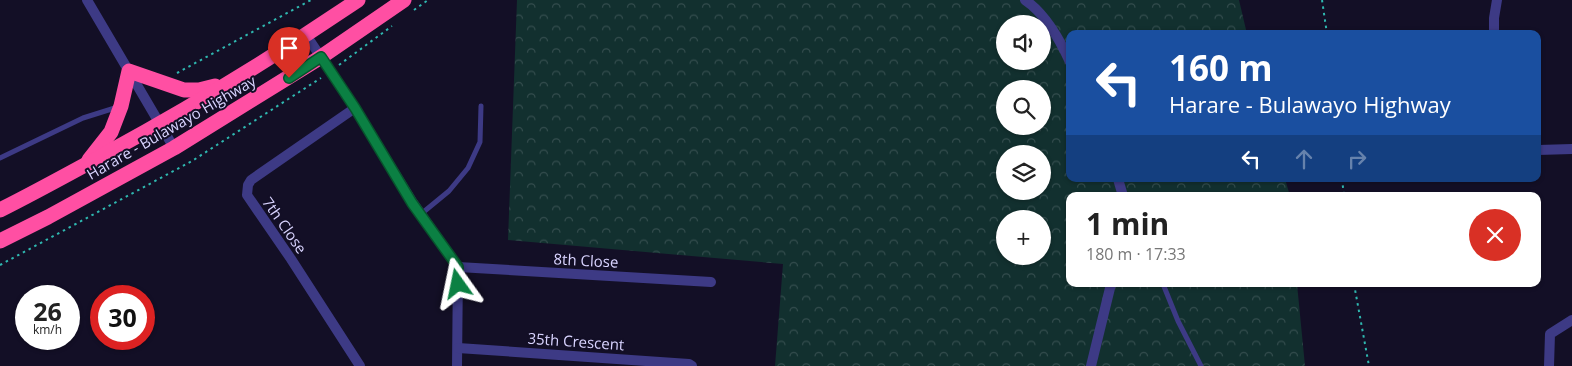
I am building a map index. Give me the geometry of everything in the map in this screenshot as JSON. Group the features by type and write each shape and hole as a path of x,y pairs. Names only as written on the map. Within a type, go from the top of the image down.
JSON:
{"highway":[{"name":"Harare - Bulawayo Highway","path":"0,210 160,124 306,35 358,0"},
{"name":"Harare - Bulawayo Highway","path":"0,241 174,148 406,7"},
{"path":"85,165 110,132 121,106 129,71 184,90 199,90 227,84"}],"street":[{"path":"87,0 174,148"},
{"path":"1024,0 1043,18 1061,42 1066,53"},
{"path":"1494,30 1494,12 1497,0"},
{"path":"306,35 355,108 420,214 458,267 457,366"},
{"name":"7th Close","path":"355,108 251,180 246,190 247,196 296,266 360,366"},
{"path":"1541,150 1572,149"},
{"name":"8th Close","path":"458,267 711,282"},
{"path":"1091,366 1110,287"},
{"path":"1549,366 1550,334 1572,320"},
{"name":"35th Crescent","path":"458,348 689,364 692,366"}],"lane":[{"path":"0,158 83,118 121,106"},
{"path":"420,214 449,191 468,168 480,142 481,106"},
{"path":"1164,287 1178,321 1201,366"},
{"path":"1196,359 1197,366"}],"path":[{"path":"160,82 311,0"},
{"path":"406,7 428,0"},
{"path":"1322,0 1326,30"},
{"path":"0,265 192,161 331,71 394,24"},
{"path":"1355,287 1369,366"}],"green space":[{"path":"517,0 1239,0 1246,30 1066,30 1066,182 1286,182 1289,192 1066,192 1066,287 1297,287 1305,366 775,366 783,264 508,240"}],"route":[{"path":"289,78 321,57 355,108 412,203 458,267 458,284"}]}
